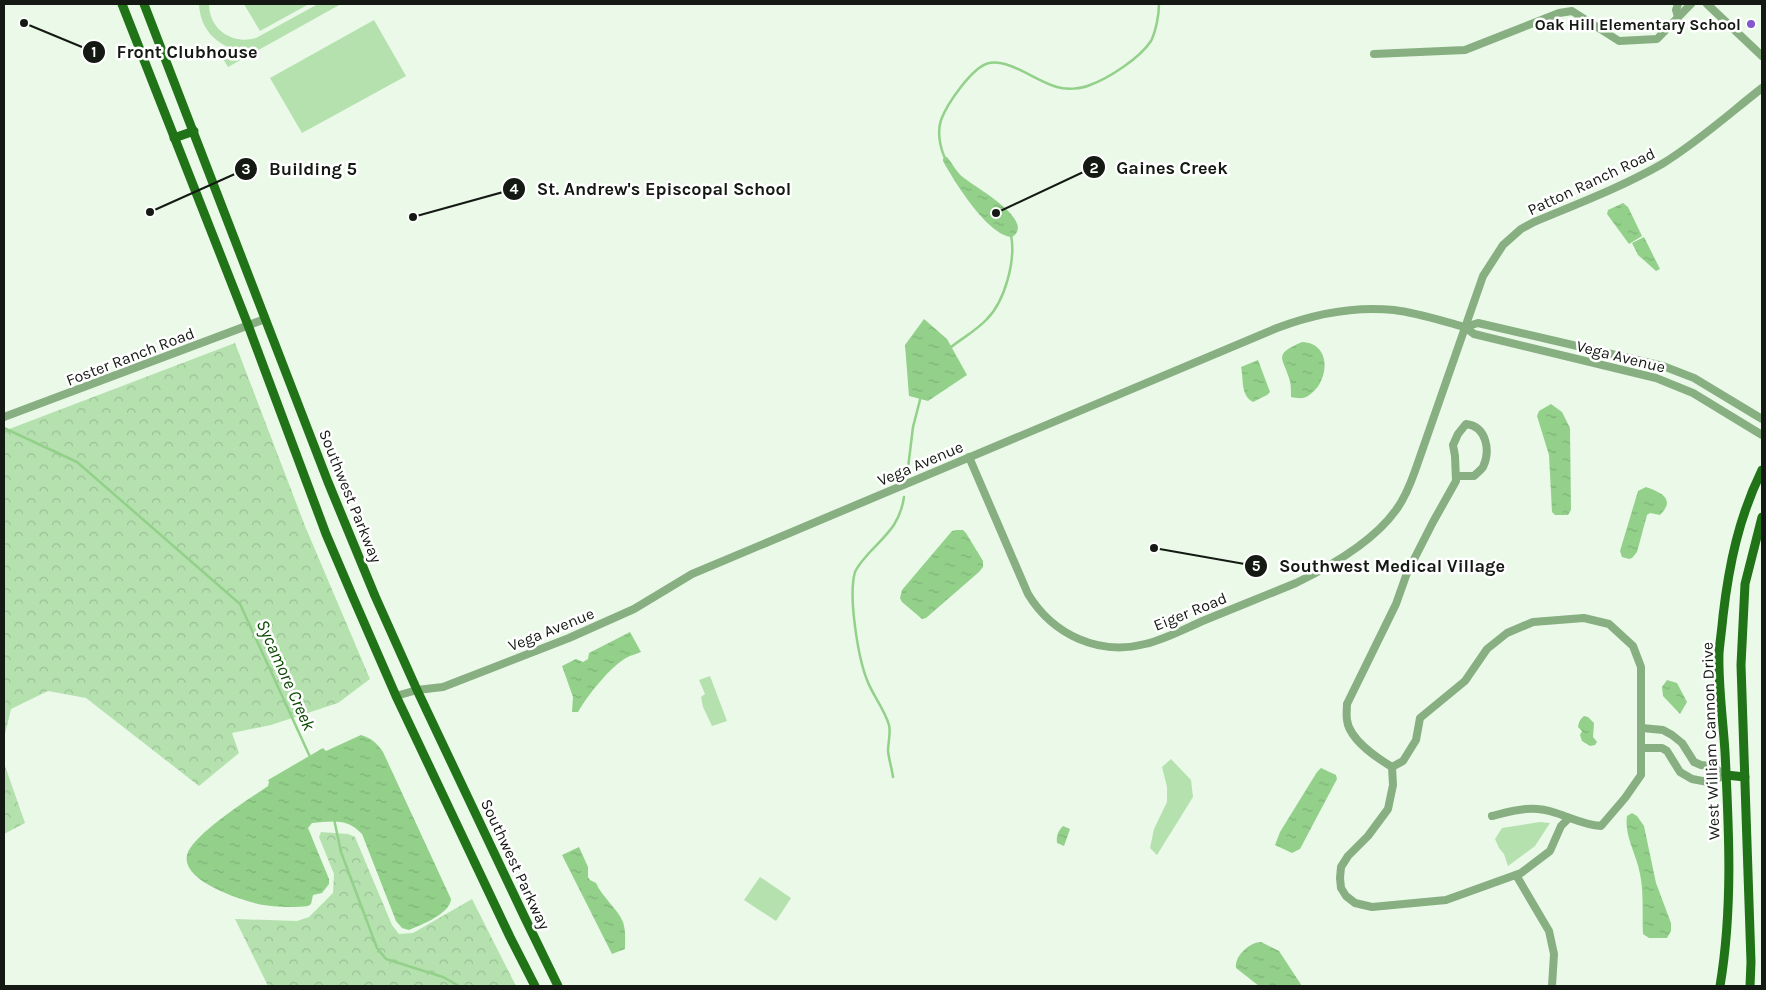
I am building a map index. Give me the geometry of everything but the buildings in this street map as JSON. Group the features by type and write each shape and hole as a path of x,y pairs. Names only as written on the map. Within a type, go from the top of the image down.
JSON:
{"main road":[{"path":"122,4 248,326 326,534 396,696 535,986"},
{"path":"137,4 145,7"},
{"name":"Southwest Parkway","path":"145,7 265,319 375,596 417,690 558,986"},
{"path":"174,138 194,131"},
{"name":"West William Cannon Drive","path":"1720,986 1728,920 1729,878 1726,775 1719,654 1727,579 1736,538 1745,509 1762,470"},
{"name":"West William Cannon Drive","path":"1750,986 1751,962 1741,665 1745,584 1762,518"},
{"path":"1726,775 1745,777"}],"street":[{"path":"1678,4 1676,10 1678,17"},
{"path":"1374,54 1464,50 1559,12 1572,12 1620,41 1657,39 1691,4"},
{"path":"1707,4 1762,56"},
{"name":"Patton Ranch Road","path":"1465,327 1483,276 1496,254 1512,237 1534,222 1622,184 1662,164 1762,88"},
{"name":"Vega Avenue","path":"396,696 417,690 443,687 568,638 634,609 692,574 1294,322 1328,313 1395,310 1465,327 1474,334 1656,378 1693,393 1762,435"},
{"name":"Foster Ranch Road","path":"4,418 265,319"},
{"name":"Vega Avenue","path":"1465,327 1478,323 1663,366 1694,378 1762,419"},
{"name":"Eiger Road","path":"969,458 1028,594 1041,612 1059,628 1087,643 1102,647 1118,648 1146,644 1296,583 1361,544 1384,524 1396,510 1409,487 1465,327"},
{"path":"1392,767 1373,756 1357,740 1347,722 1347,704 1396,604 1408,573 1456,481 1453,445 1458,434 1466,424 1474,425 1483,433 1487,450 1482,468 1474,476 1456,476"},
{"path":"1392,767 1403,761 1408,754 1416,740 1420,718 1464,681 1488,649 1507,632 1533,622 1584,618 1608,624 1622,634 1633,646 1641,667 1641,775 1625,798 1601,826 1591,826 1539,809 1522,808 1492,816"},
{"path":"1642,728 1663,730 1672,735 1682,743 1694,762 1710,766 1726,775"},
{"path":"1642,748 1662,748 1668,751 1680,772 1692,779 1708,782 1726,775"},
{"path":"1392,767 1393,785 1388,809 1341,867 1341,888 1346,896 1355,903 1372,907 1446,900 1516,875 1550,851 1561,826 1569,818"},
{"path":"1516,875 1549,931 1554,954 1552,986"}],"green space":[{"path":"199,4 209,4 213,21 223,33 231,37 247,40 256,38 318,4 341,4 228,67 222,57 237,50 215,39 205,27"},
{"path":"244,4 309,4 260,31"},
{"path":"374,20 406,76 302,133 270,78"},
{"path":"235,343 305,526 370,679 338,703 271,725 232,733 239,753 199,786 86,698 48,691 11,709 4,738 4,431"},
{"path":"710,676 727,721 712,726 703,707 701,697 705,694 699,680"},
{"path":"1171,759 1191,780 1193,797 1157,855 1150,848 1154,829 1167,802 1167,787 1162,767"},
{"path":"4,763 25,823 4,834"},
{"path":"1540,822 1550,823 1535,846 1508,866 1504,854 1495,839 1502,828"},
{"path":"321,832 348,834 355,837 392,925 399,934 413,933 472,899 516,986 268,986 235,919 297,921 309,917 333,893 334,874 319,837"},
{"path":"760,877 791,898 776,921 744,900"}],"water":[{"path":"944,157 947,157 961,176 991,196 1011,214 1017,222 1018,230 1012,237 993,228 983,218 955,181 943,161"},
{"path":"1623,203 1628,207 1642,236 1629,244 1607,214 1608,210"},
{"path":"1644,237 1660,269 1656,271 1638,255 1632,243"},
{"path":"924,319 947,339 967,375 928,401 909,396 905,345"},
{"path":"1302,342 1312,344 1319,349 1325,366 1320,384 1314,392 1303,398 1291,397 1290,381 1282,357 1286,350"},
{"path":"1258,360 1270,392 1253,402 1244,391 1241,367"},
{"path":"1551,404 1562,412 1570,428 1571,510 1568,515 1555,515 1552,512 1549,455 1537,416 1539,411"},
{"path":"1646,487 1664,496 1667,504 1660,515 1650,513 1647,515 1637,552 1632,558 1622,557 1620,551 1638,491"},
{"path":"963,530 966,533 983,561 983,567 926,618 922,619 902,602 900,598 902,590 952,531"},
{"path":"630,632 641,652 619,662 593,690 578,712 572,712 573,697 562,666 576,659 583,662 588,659 589,653"},
{"path":"1667,680 1677,683 1687,702 1680,714 1663,696 1662,687"},
{"path":"1584,716 1594,723 1593,737 1597,742 1595,745 1590,746 1582,741 1580,735 1582,731 1578,727"},
{"path":"361,735 374,741 383,752 451,899 446,909 440,914 409,930 402,928 396,921 362,834 351,825 339,822 312,823 308,828 329,879 329,884 322,893 313,895 311,904 308,906 276,906 249,902 213,887 193,873 188,864 187,855 191,847 222,818 268,786 268,780 323,748 326,751"},
{"path":"1321,768 1336,775 1337,779 1300,849 1292,853 1275,845 1280,832"},
{"path":"1632,813 1637,816 1644,826 1656,883 1671,923 1671,931 1667,938 1649,938 1643,934 1641,881 1627,831 1627,816"},
{"path":"1063,826 1070,829 1064,846 1057,843 1058,834"},
{"path":"579,847 588,867 588,877 596,883 618,912 623,922 625,949 612,954 562,855"},
{"path":"1261,942 1279,951 1302,986 1259,986 1236,968 1240,954 1252,944"}],"waterway":[{"path":"946,160 940,140 941,120 961,87 975,71 989,63 997,63 1006,64 1061,88 1074,89 1098,82 1132,61 1151,41 1158,17 1159,4"},
{"path":"950,348 983,323 999,302 1008,280 1012,256 1011,235"},
{"path":"907,476 913,427 921,396"},
{"name":"Sycamore Creek","path":"4,428 77,462 240,604 311,759"},
{"path":"893,777 888,751 889,725 867,680 860,657 853,611 853,583 859,564 896,522 904,497"},
{"name":"Sycamore Creek","path":"334,819 341,852 377,948 386,959 443,977 459,986"}],"place":[{"name":"Front Clubhouse","path":"24,23"},
{"name":"Oak Hill Elementary School","path":"1751,24"},
{"name":"Building 5","path":"150,212"},
{"name":"Gaines Creek","path":"996,213"},
{"name":"St. Andrew's Episcopal School","path":"413,217"},
{"name":"Southwest Medical Village","path":"1154,548"}]}
